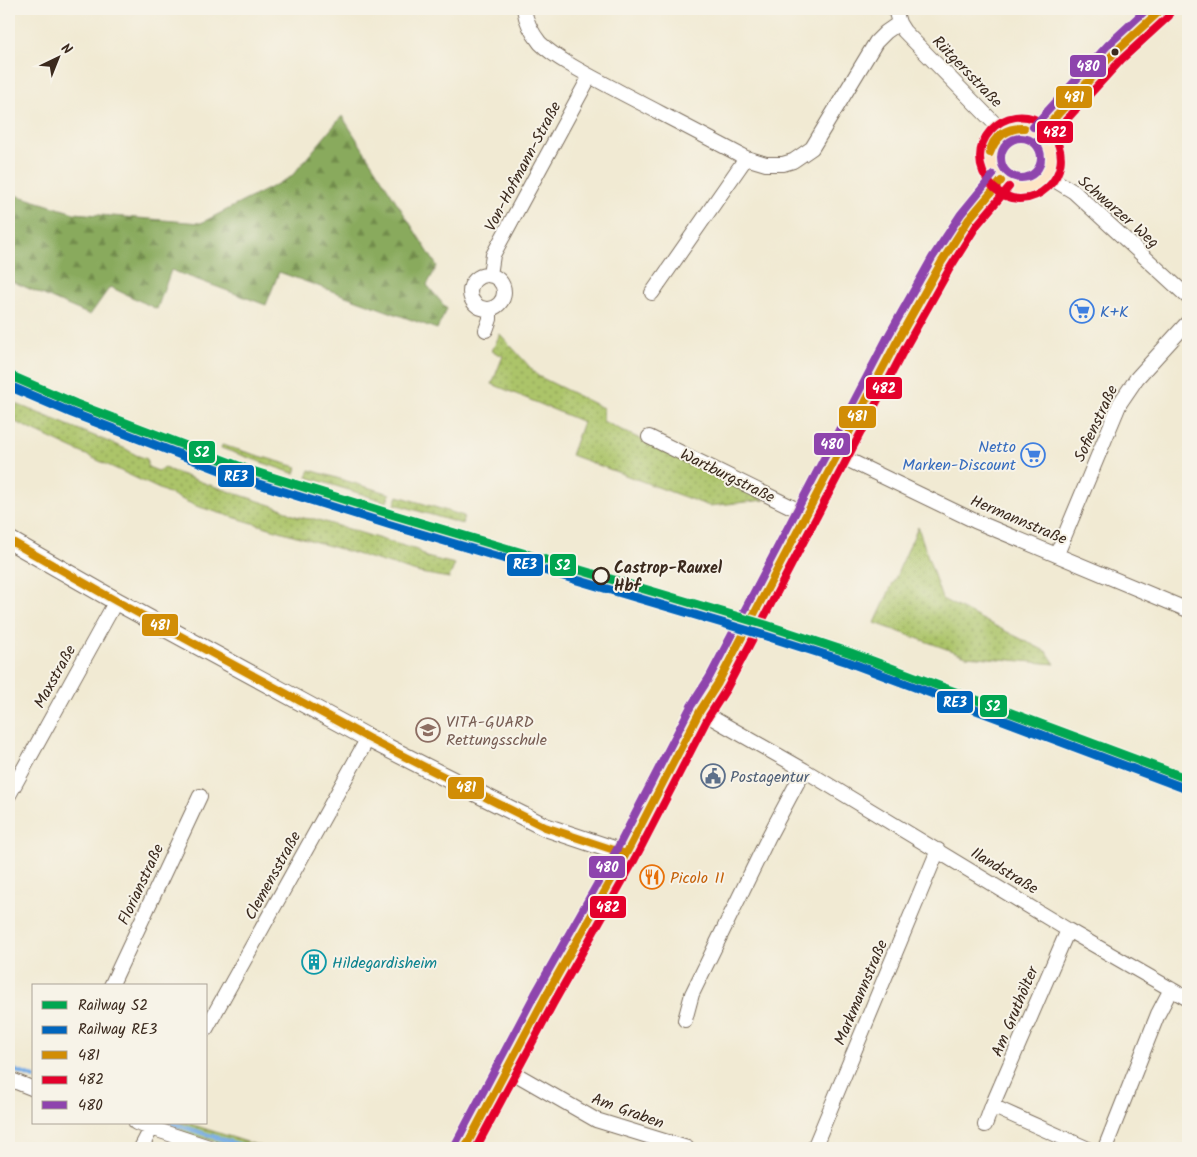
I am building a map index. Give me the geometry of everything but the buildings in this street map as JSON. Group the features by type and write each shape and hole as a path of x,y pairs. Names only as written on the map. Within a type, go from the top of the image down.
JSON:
{"main road":[{"path":"1040,134 1115,52 1162,9"},
{"path":"1012,128 1031,129 1040,134 1048,144 1051,156 1046,175 1035,185 1021,189 1014,188 1001,181 991,167 992,145 1003,132 1012,128"},
{"path":"465,1148 544,999 626,854 700,712 718,683 895,345 941,263 969,220 1001,181"}],"street":[{"path":"524,9 532,30 540,42 550,51 590,76 746,158 766,164 792,162 812,148 876,42 899,23"},
{"name":"Rütgersstraße","path":"895,9 899,23 904,31 1003,132"},
{"name":"Von-Hofmann-Straße","path":"490,275 493,256 590,76"},
{"path":"652,293 746,158"},
{"name":"Schwarzer Weg","path":"1046,175 1074,192 1188,297"},
{"path":"490,275 501,281 505,292 501,304 490,310 479,308 471,300 470,289 475,280 480,276 490,275"},
{"path":"486,330 490,319 490,310"},
{"name":"Sofienstraße","path":"1057,554 1120,403 1137,378 1188,322"},
{"name":"Wartburgstraße","path":"649,437 806,514"},
{"name":"Hermannstraße","path":"838,455 975,521 1188,610"},
{"path":"9,540 368,738 545,827 626,854"},
{"name":"Maxstraße","path":"9,795 116,600"},
{"name":"Ilandstraße","path":"700,712 804,770 1068,930 1188,999"},
{"name":"Clemensstraße","path":"208,1026 368,738"},
{"path":"685,1020 692,994 769,836 804,770"},
{"name":"Florianstraße","path":"112,984 200,796"},
{"name":"Markmannstraße","path":"814,1148 938,850"},
{"name":"Am Gruthölter","path":"985,1125 1068,930"},
{"path":"1105,1148 1158,1014 1171,989"},
{"name":"Am Graben","path":"507,1069 596,1120 687,1148"},
{"path":"9,1079 32,1088"},
{"path":"992,1106 1086,1148"},
{"path":"140,1148 153,1126 212,1148"}],"green space":[{"path":"342,116 437,266 427,285 447,309 437,329 279,272 266,305 171,270 157,309 110,287 90,315 9,280 9,193 74,213 201,223 291,177"},
{"path":"500,334 538,376 603,408 603,421 765,500 709,506 571,455 583,422 492,384 503,356 492,351"},
{"path":"9,401 126,449 147,459 148,467 158,471 164,468 283,509 298,517 315,519 417,550 426,557 455,564 449,578 420,573 196,506 9,419"},
{"path":"222,445 297,467 295,474 221,448"},
{"path":"310,470 390,494 387,502 307,477"},
{"path":"398,496 464,516 462,524 395,504"},
{"path":"918,527 942,599 1047,652 1055,664 966,656 875,623"},
{"path":"174,1124 190,1124 266,1148 235,1148 186,1133 174,1126"}],"waterway":[{"path":"9,1068 32,1077"},
{"path":"174,1124 249,1148"}],"rail line":[{"name":"S2","path":"9,375 76,404 249,470 766,625 851,653 1188,779"},
{"name":"RE3","path":"9,386 72,413 246,480 848,662 1184,788"}],"transit line":[{"name":"480","path":"1033,127 1108,45 1147,9"},
{"name":"481","path":"1040,134 1115,52 1162,9"},
{"name":"482","path":"1047,141 1122,59 1169,16"},
{"name":"482","path":"993,187 983,172 980,157 983,143 990,130 1002,122 1015,117 1030,118 1045,125 1060,149 1061,163 1056,176 1047,188 1036,195 1022,199 1008,197 994,188"},
{"name":"481","path":"990,153 995,142 1003,134 1018,128 1024,128"},
{"name":"481","path":"990,153 994,141 1002,133 1012,129 1024,128"},
{"name":"480","path":"1017,138 1025,138 1032,141 1038,147 1041,158 1038,169 1032,175 1025,178 1017,178 1010,175 1004,169 1001,162 1001,154 1004,147 1010,141 1017,138"},
{"name":"480","path":"456,1143 535,994 617,849 691,706 709,678 886,340 932,258 961,214 993,175"},
{"name":"481","path":"465,1148 544,999 626,854 700,711 718,683 895,345 941,263 969,219 1001,181"},
{"name":"482","path":"476,1148 553,1004 635,859 709,716 727,688 904,350 950,268 977,225 1009,187"},
{"name":"481","path":"9,540 116,601 423,766 545,827 626,854"}],"place":[{"name":"K+K","path":"1082,311"},
{"name":"Netto Marken-Discount","path":"1033,455"},
{"name":"Castrop-Rauxel Hbf","path":"601,576"},
{"name":"VITA-GUARD Rettungsschule","path":"428,730"},
{"name":"Postagentur","path":"713,776"},
{"name":"Picolo II","path":"652,877"},
{"name":"Hildegardisheim","path":"314,962"}]}
